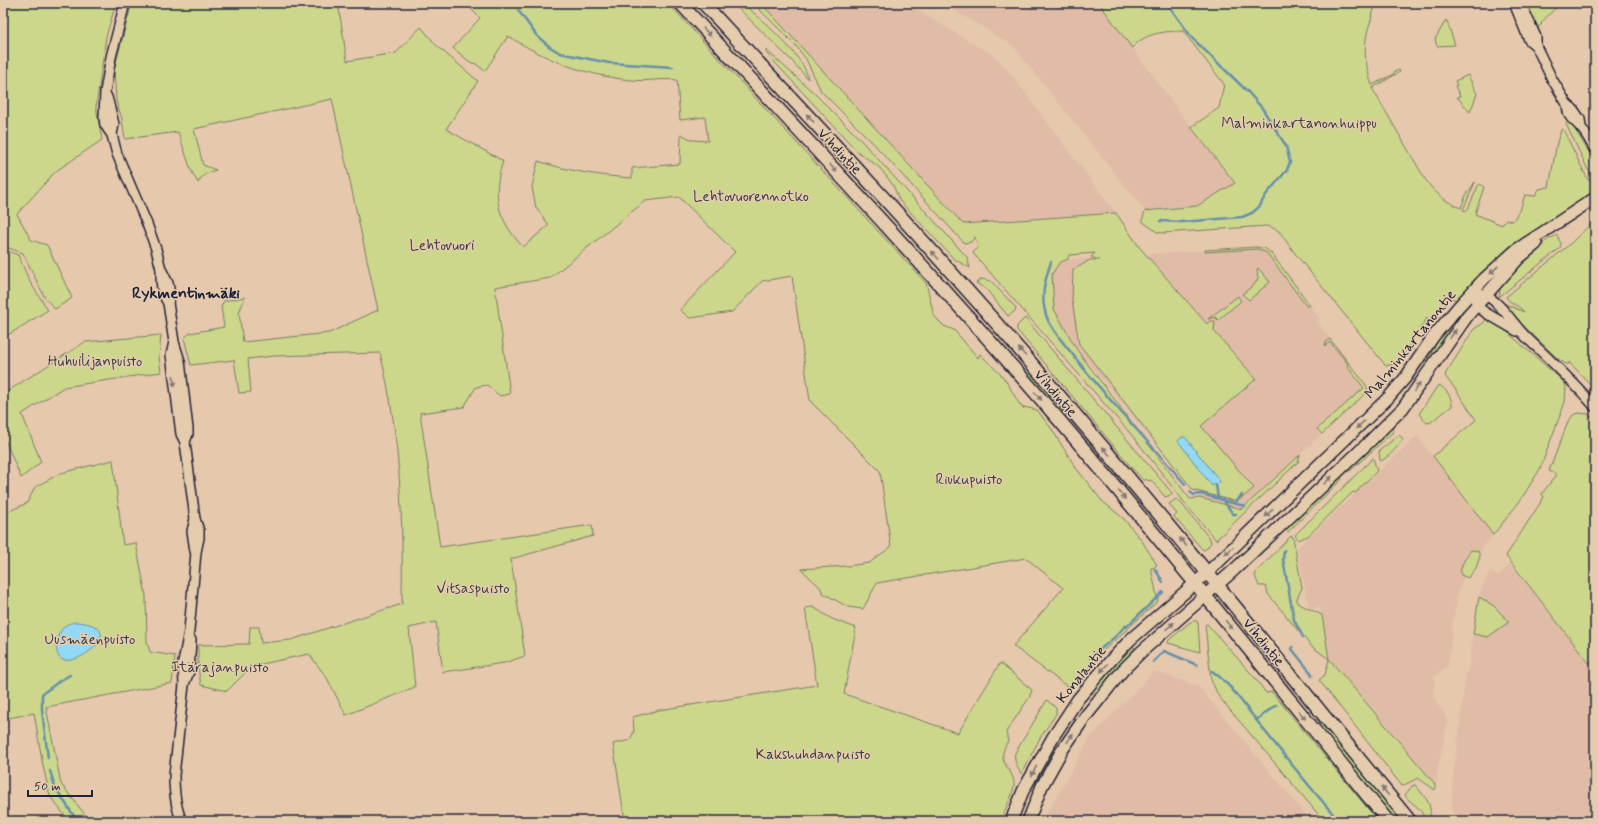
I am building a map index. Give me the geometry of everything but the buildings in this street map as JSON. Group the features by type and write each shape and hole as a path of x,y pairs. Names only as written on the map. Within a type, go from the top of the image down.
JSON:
{"main road":[{"name":"Vihdintie","path":"680,3 957,304 1070,433 1195,583 1388,821"},
{"name":"Vihdintie","path":"703,3 970,293 1035,368 1218,584 1410,821"},
{"name":"Malminkartanontie","path":"1208,572 1388,398 1406,377 1433,337 1473,291 1516,250 1595,198"},
{"name":"Malminkartanontie","path":"1218,584 1368,443 1402,408 1468,314 1477,306 1519,258 1547,235 1576,215 1595,206"},
{"name":"Konalantie","path":"1011,821 1023,791 1040,757 1078,699 1131,639 1208,572"},
{"name":"Konalantie","path":"1028,821 1042,786 1061,752 1104,691 1141,652 1218,584"}],"street":[{"path":"125,3 114,41 105,92 104,118 105,125 112,135 117,154 147,224 161,269 162,290 168,303 174,342 171,355 181,434 185,442 195,519 199,531 189,631 191,643 190,664 189,672 184,685 174,788 176,802 182,821"},
{"path":"1514,3 1529,40 1536,46 1552,79 1567,104 1573,109 1580,119 1581,127 1595,150"},
{"path":"1521,3 1536,37 1536,46"},
{"path":"1473,291 1486,295 1501,308 1526,336 1579,388 1595,408"},
{"path":"1473,291 1477,306 1486,313 1526,336"}],"shaded area":[{"path":"761,3 905,3 993,55 1004,65 1116,213 963,224"},
{"path":"943,3 1099,3 1191,127 1235,183 1197,206 1145,211 1013,46"},
{"path":"1257,247 1266,249 1271,253 1320,319 1318,323 1369,390 1242,509 1200,498 1083,356 1001,264"},
{"path":"1417,436 1493,535 1474,558 1463,579 1458,593 1453,622 1448,666 1435,676 1433,697 1448,720 1435,784 1329,659 1320,607 1309,609 1297,548"},
{"path":"1511,564 1589,663 1595,659 1595,821 1460,821 1452,811 1452,788 1466,673 1469,667 1477,604 1482,588 1490,571 1498,576"},
{"path":"1154,671 1198,686 1311,821 1046,821 1045,817 1090,738"}],"green space":[{"path":"3,3 116,3 106,37 96,107 102,140 56,171 17,214 31,240 47,245 72,298 55,309 45,298 23,253 3,246"},
{"path":"132,3 338,3 347,61 396,53 421,27 437,46 478,81 446,129 503,161 499,174 497,196 499,207 514,237 523,247 549,225 536,208 532,187 538,161 561,168 608,176 632,178 632,168 680,164 681,134 692,140 708,141 705,117 680,120 677,80 637,80 615,78 583,71 567,66 522,45 508,36 485,71 476,64 470,62 453,48 480,18 465,3 668,3 926,283 934,316 944,326 954,330 978,358 980,354 1000,374 1023,409 1024,407 1037,410 1051,428 1076,468 1102,501 1124,519 1142,541 1157,565 1151,568 1158,601 1103,651 1077,682 1070,686 1065,685 1013,646 1063,588 1026,558 877,583 863,609 848,607 823,593 820,587 801,569 869,563 891,547 880,471 810,401 792,276 762,281 732,312 690,318 680,310 735,252 679,197 645,201 550,278 495,287 510,394 500,396 487,385 476,387 464,407 420,413 440,547 592,525 593,536 511,559 525,656 504,663 443,672 436,622 409,628 415,687 346,715 327,678 309,654 252,666 227,691 201,685 198,668 198,645 249,644 250,627 259,627 261,643 291,640 402,604 401,509 396,446 387,384 380,353 273,356 248,359 251,392 239,393 234,360 191,365 184,338 190,333 224,327 221,306 224,301 245,297 239,313 243,342 329,333 378,310 332,99 194,129 203,165 216,170 206,174 198,183 191,170 178,132 125,139 122,119 116,101 114,70"},
{"path":"733,3 743,3 771,28 799,60 808,79 791,60"},
{"path":"753,3 761,3 963,224 1116,213 1140,248 1207,324 1210,321 1215,321 1214,331 1256,379 1201,426 1254,488 1237,502 1193,490 1079,344 1072,300 1073,270 1090,260 1099,260 1091,257 1095,253 1069,255 1068,259 1059,263 1052,274 1054,309 1077,350 1190,499 1200,498 1242,509 1300,455 1298,462 1216,540 1188,507 1136,440 973,253 978,247 975,237 971,242 964,243 874,144 821,91 806,59 796,46"},
{"name":"Malminkartanonhuippu","path":"1099,3 1377,3 1371,17 1365,43 1367,68 1372,85 1394,74 1394,72 1399,70 1400,72 1372,88 1425,179 1440,196 1461,208 1466,195 1475,182 1463,210 1467,211 1480,184 1484,187 1475,214 1502,225 1506,219 1513,221 1521,207 1525,195 1535,196 1539,189 1549,187 1557,142 1561,130 1563,129 1588,180 1595,180 1595,192 1502,254 1458,299 1456,300 1445,295 1442,300 1447,303 1428,320 1427,318 1397,363 1386,366 1294,252 1279,231 1266,226 1163,233 1157,232 1142,221 1145,211 1197,206 1235,183 1191,127 1219,108 1224,84 1183,31 1162,32 1149,36 1142,39 1132,48"},
{"path":"1526,3 1560,3 1537,28"},
{"path":"1446,20 1455,45 1437,46 1435,39"},
{"path":"766,50 814,93 856,135 967,257 970,268 954,259 899,200 893,185 880,168 858,152 767,54"},
{"path":"1468,75 1477,94 1470,112 1457,97 1460,96 1455,86 1457,85 1455,81"},
{"path":"1569,120 1595,162 1595,175 1592,176 1588,170 1566,124"},
{"path":"1595,220 1595,389 1569,362 1569,364 1566,364 1557,358 1504,307 1503,303 1524,312 1506,297 1570,244"},
{"path":"1557,235 1561,244 1560,248 1499,297 1501,283 1534,251 1547,240"},
{"path":"1257,247 1266,249 1271,253 1310,305 1307,307 1267,253 1258,249 1205,252 1205,250"},
{"path":"3,249 18,255 30,282 48,310 3,338"},
{"path":"1258,268 1270,282 1249,300 1242,294 1254,285 1258,279"},
{"path":"982,279 991,281 1016,308 1015,311 1008,316 986,289 976,283"},
{"path":"1238,296 1241,301 1218,320 1215,317 1208,319"},
{"path":"1460,312 1463,314 1427,364 1426,363 1439,338"},
{"path":"1025,318 1172,493 1171,495 1165,497 1151,480 1148,481 1146,479 1144,481 1017,330 1017,326"},
{"path":"1488,318 1498,324 1563,381 1566,387 1565,402 1540,469 1520,501 1493,535 1433,456 1476,420 1445,376 1474,329"},
{"name":"Huhuilijanpuisto","path":"161,335 159,357 161,372 64,387 22,414 41,462 21,478 3,435 3,394 85,342"},
{"path":"1330,339 1366,385 1368,391 1322,434 1317,429 1364,388 1347,366 1348,364 1330,342 1325,346 1326,342"},
{"path":"1031,373 1064,411 1061,413 1028,375"},
{"path":"1438,385 1444,388 1448,393 1452,406 1431,422 1427,423 1419,414"},
{"path":"1579,413 1588,414 1595,420 1595,659 1589,663 1506,556 1544,497 1542,494 1557,474 1549,471 1568,422 1573,415"},
{"path":"1391,427 1393,432 1350,471 1347,469"},
{"path":"1399,435 1403,439 1390,455 1380,461 1379,451"},
{"path":"1373,458 1377,471 1358,491 1355,493 1353,492 1308,536 1298,540 1295,535"},
{"name":"Uusmäenpuisto","path":"113,460 123,545 136,543 146,596 147,642 150,652 175,656 172,683 46,707 61,784 90,821 69,821 50,796 34,713 3,719 3,514 27,503 35,487 61,473"},
{"path":"1340,476 1342,479 1288,532 1286,530 1299,513"},
{"path":"1176,499 1181,503 1210,539 1211,543 1206,549 1203,550 1174,517 1177,514 1169,504"},
{"path":"1291,536 1293,537 1302,588 1297,598 1297,603 1322,615 1329,659 1311,646 1268,594 1266,586 1259,586 1255,576 1257,571"},
{"path":"1471,550 1478,551 1480,556 1476,568 1468,578 1461,575 1461,569 1463,562"},
{"path":"1479,597 1494,606 1509,622 1488,637 1473,634"},
{"name":"Kakshuhdanpuisto","path":"813,607 832,619 856,628 844,694 958,733 1000,663 1032,690 1029,698 1006,732 1008,741 1004,749 1003,756 1013,779 1014,786 1000,821 625,821 613,744 630,740 634,731 633,717 659,710 817,685 805,608"},
{"path":"1193,621 1197,621 1198,624 1200,652 1168,643 1169,640"},
{"path":"1207,624 1255,678 1266,693 1272,692 1378,821 1324,821 1219,697 1211,680 1205,625"},
{"path":"1132,646 1135,648 1098,691 1088,696 1118,660"},
{"path":"1329,659 1435,784 1435,790 1418,778 1402,786 1319,680 1325,675"},
{"path":"1047,700 1056,708 1056,714 1040,738 1021,774 1015,761 1015,753"},
{"path":"1316,719 1338,742 1402,821 1395,821 1314,721"},
{"path":"1415,785 1425,797 1429,805 1429,819 1424,818 1421,811 1405,795 1412,786"}],"water":[{"path":"1182,437 1185,437 1220,482 1212,486 1178,441"},
{"path":"77,622 94,626 101,632 100,639 94,647 85,654 75,659 65,660 59,657 56,649 59,634 64,626"}],"waterway":[{"path":"1160,221 1182,222 1242,217 1252,213 1260,206 1265,196 1287,170 1290,162 1286,146 1262,108 1248,92 1192,38 1167,3"},
{"path":"518,10 537,36 560,53 609,63 673,67"},
{"path":"1051,262 1045,282 1043,301 1048,321 1054,331 1086,372 1185,484"},
{"path":"1216,485 1218,498"},
{"path":"1190,492 1194,495 1201,494 1223,500 1233,514 1236,514"},
{"path":"1234,503 1242,495"},
{"path":"1224,501 1245,506"},
{"path":"1284,550 1283,559 1294,620 1303,637"},
{"path":"1155,569 1163,582"},
{"path":"1126,627 1163,592"},
{"path":"1090,658 1116,636 1125,626"},
{"path":"1293,647 1292,649 1312,676"},
{"path":"1153,662 1164,651 1197,665"},
{"path":"1212,671 1219,676 1236,694 1287,759 1339,821"},
{"path":"48,758 42,710 42,694 70,675"},
{"path":"1256,720 1276,705"},
{"path":"50,771 55,787 77,821"}],"district":[{"name":"Rykmentinmäki","path":"186,292"}],"park label":[{"name":"Lehtovuorennotko","path":"751,196"},
{"name":"Lehtovuori","path":"442,245"},
{"name":"Riukupuisto","path":"969,479"},
{"name":"Vitsaspuisto","path":"473,588"},
{"name":"Itärajanpuisto","path":"220,667"}]}
